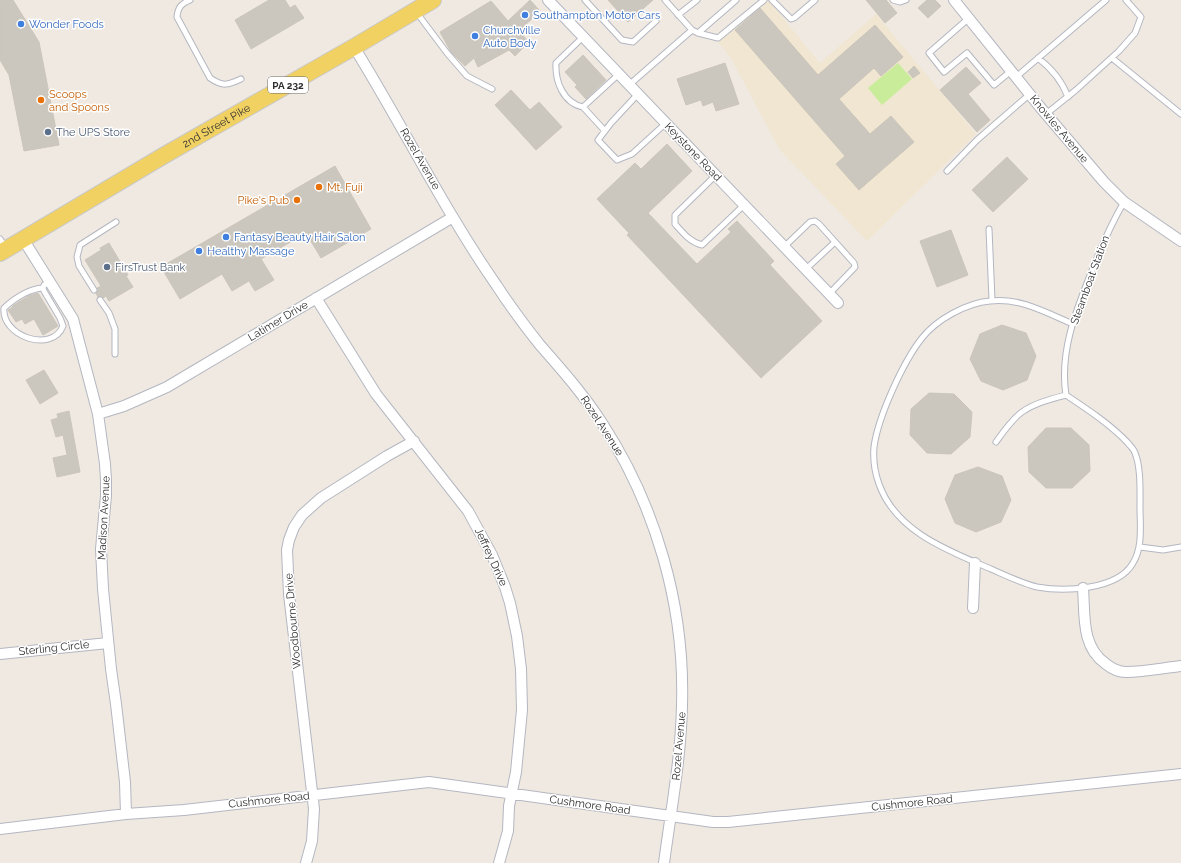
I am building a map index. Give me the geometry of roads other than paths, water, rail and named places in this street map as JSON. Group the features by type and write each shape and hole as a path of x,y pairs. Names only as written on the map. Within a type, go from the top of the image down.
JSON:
{"main road":[{"name":"2nd Street Pike","path":"2,247 23,239 162,156 354,47 433,0"}],"street":[{"name":"Keystone Road","path":"548,0 838,303"},
{"name":"Knowles Avenue","path":"958,1 969,18 1046,114 1104,182 1124,202 1181,241"},
{"name":"Rozel Avenue","path":"354,47 477,257 519,318 583,396 602,423 636,485 658,540 672,595 679,631 682,660 681,738 664,863"},
{"name":"Latimer Drive","path":"98,414 124,406 167,386 453,217"},
{"name":"Madison Avenue","path":"23,239 46,285 73,319 98,414 106,480 106,496 100,549 108,643 123,766 126,814"},
{"name":"Jeffrey Drive","path":"316,298 376,394 458,497 477,526 499,571 510,603 520,662 522,710 516,772 507,835 500,863"},
{"name":"Woodbourne Drive","path":"306,863 312,841 314,822 289,594 287,550 289,540 294,527 302,515 321,498 387,456 414,441"},
{"path":"973,608 975,563"},
{"path":"1083,588 1086,635 1091,648 1100,660 1112,669 1124,672 1181,666"},
{"name":"Sterling Circle","path":"0,654 108,643"},
{"name":"Cushmore Road","path":"0,829 429,782 512,795 713,822 744,821 1181,774"}],"lane":[{"path":"190,0 182,4 178,10 177,17 210,78 216,82 228,85 241,79"},
{"path":"585,0 622,40 633,42 656,21"},
{"path":"665,0 692,30 718,38 764,0"},
{"path":"678,15 696,0"},
{"path":"698,33 736,0"},
{"path":"772,0 791,19 815,0"},
{"path":"893,0 900,2 906,0"},
{"path":"969,18 928,53 944,72 967,54 994,85 1038,58 1106,0"},
{"path":"1046,114 1068,97 1112,58 1135,33 1141,17 1126,0"},
{"path":"415,10 447,53 467,76 492,89"},
{"path":"629,84 692,30"},
{"path":"583,37 556,63 555,73 566,98 577,106 583,107 605,131"},
{"path":"1038,58 1054,72 1062,83 1068,97"},
{"path":"1112,58 1181,114"},
{"path":"583,107 619,74"},
{"path":"638,94 598,140 617,160 632,154 666,123"},
{"path":"947,171 977,140 1030,94"},
{"path":"716,176 675,215 675,224 682,232 694,243 702,245 744,205"},
{"name":"Steamboat Station","path":"1066,395 1064,383 1065,359 1072,324 1079,302 1110,225 1124,202"},
{"path":"784,247 810,222 814,221 819,224 855,266 853,270 829,294"},
{"path":"94,290 79,266 77,257 80,245 116,222"},
{"path":"989,229 992,300"},
{"path":"806,269 835,242"},
{"path":"46,285 44,291 63,326 62,330 58,334 50,338 34,340 17,332 6,319 3,313 4,308 34,288 46,285"},
{"path":"100,300 115,329 115,354"},
{"path":"996,442 1022,412 1040,403 1066,395 1099,418 1121,436 1135,452 1139,472 1140,502 1140,547 1133,564 1122,576 1106,583 1083,588 1050,589 1025,584 975,563 935,544 902,520 889,503 879,486 875,469 874,449 879,426 903,368 923,337 940,322 974,303 992,300 1025,304 1072,324"},
{"path":"1140,547 1163,550 1181,547"}],"place":[{"name":"Southampton Motor Cars","path":"525,15"},
{"name":"Wonder Foods","path":"21,24"},
{"name":"Churchville Auto Body","path":"475,36"},
{"name":"Scoops and Spoons","path":"41,100"},
{"name":"The UPS Store","path":"48,132"},
{"name":"Mt. Fuji","path":"319,187"},
{"name":"Pike's Pub","path":"297,200"},
{"name":"Fantasy Beauty Hair Salon","path":"226,237"},
{"name":"Healthy Massage","path":"199,251"},
{"name":"FirsTrust Bank","path":"107,267"}]}
